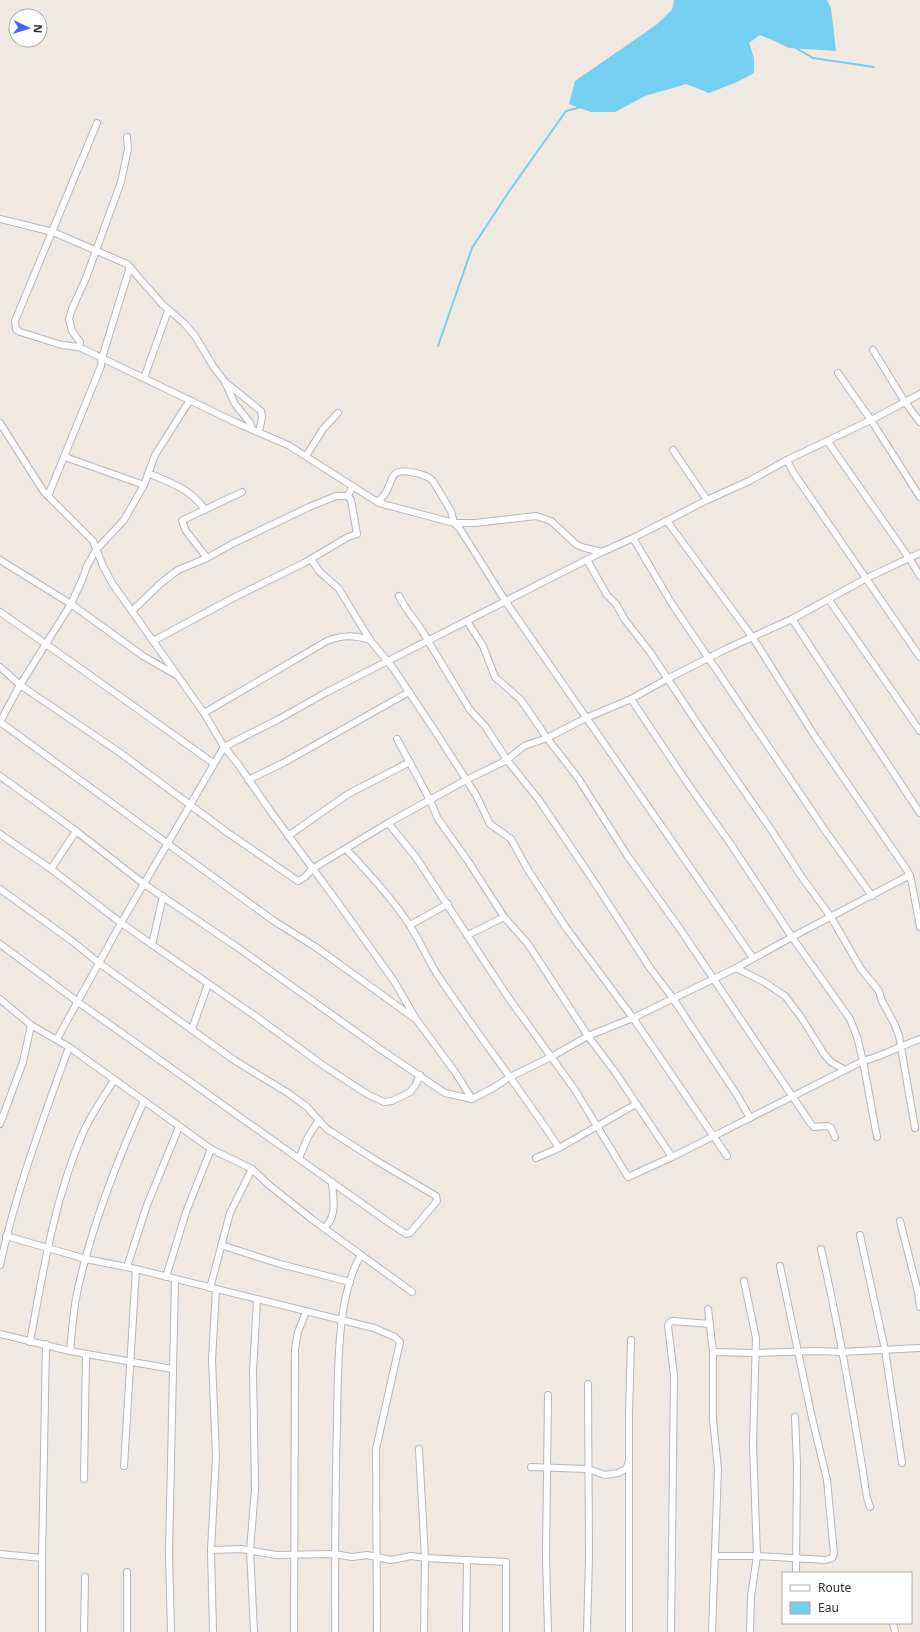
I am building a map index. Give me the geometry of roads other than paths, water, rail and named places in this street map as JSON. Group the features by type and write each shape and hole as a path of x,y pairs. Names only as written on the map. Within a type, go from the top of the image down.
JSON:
{"street":[{"path":"97,123 15,321 16,329 20,332 62,345 79,347 288,445 377,502 454,523 475,523 536,516 551,521 577,545 602,552"},
{"path":"79,347 80,342 72,331 69,319 72,308 97,250 121,182 128,149 127,137"},
{"path":"0,219 53,232 122,261 130,267 168,311 184,323 195,336 213,366 225,382 235,404 250,423 252,429"},
{"path":"48,496 101,366 102,358 130,267"},
{"path":"144,378 168,311"},
{"path":"874,350 905,402 920,422"},
{"path":"838,373 871,420 920,497"},
{"path":"225,382 261,411 262,417 259,432"},
{"path":"57,1039 121,923 224,746 602,552 633,538 707,500 739,486 787,460 828,442 920,394"},
{"path":"190,400 155,455 144,485 124,520 96,550 87,566 71,604 46,646 20,685 0,722 274,921 317,948 416,1019"},
{"path":"306,456 323,429 338,413"},
{"path":"0,423 35,479 48,496 90,536 112,583 204,713 224,746 248,780 394,981 416,1019 455,1072 472,1099"},
{"path":"828,442 920,576"},
{"path":"673,450 707,500"},
{"path":"65,457 144,485"},
{"path":"787,460 793,472 920,657"},
{"path":"377,502 385,494 393,474 400,471 415,473 431,478 450,511 454,523 460,529 506,602 752,958"},
{"path":"148,473 185,489 201,503 205,510"},
{"path":"348,496 352,487"},
{"path":"207,558 186,531 183,524 184,520 242,492"},
{"path":"132,611 169,576 178,570 207,558 232,544 304,509 336,496 348,496"},
{"path":"153,642 233,598 311,559 348,537 357,534 351,500 348,496"},
{"path":"667,521 753,638 816,738 910,875 920,927"},
{"path":"633,538 672,604 872,896"},
{"path":"0,667 20,685 119,752 190,805 296,880 305,877 312,869 388,823 466,780 507,760 524,746 547,738 586,718 631,699 667,679 792,619 867,578 920,553"},
{"path":"311,559 319,571 339,589 370,640 388,661 476,795 490,824 510,839 528,870 567,929 633,1018 727,1156"},
{"path":"0,560 71,604 143,656 178,676"},
{"path":"587,560 607,595 616,604 625,620 650,652 830,917 861,969 879,991 882,1001 895,1025 915,1128"},
{"path":"399,596 406,608 423,630 428,641 470,710 485,726 507,760 539,800 650,968 737,1095 750,1118"},
{"path":"829,600 920,731"},
{"path":"0,612 46,646 116,692 152,721 213,763"},
{"path":"792,619 920,813"},
{"path":"467,621 483,646 494,677 521,700 547,738 578,778 627,855 714,979 765,1057 814,1127 827,1126 831,1128 835,1137"},
{"path":"204,713 336,637 352,636 370,640"},
{"path":"248,780 283,763 409,692"},
{"path":"631,699 792,937 850,1019 857,1037 863,1061 876,1137"},
{"path":"397,739 430,800 438,819 468,861 504,917 528,944 588,1036 615,1072 672,1157"},
{"path":"288,836 348,794 410,762"},
{"path":"0,776 76,831 144,884 445,1093 472,1099 588,1036 633,1018 736,968 752,958 910,875"},
{"path":"388,823 415,856 448,904 500,984 598,1126 628,1177 672,1157 863,1061 879,1057 900,1046 920,1039"},
{"path":"51,869 76,831"},
{"path":"0,834 51,869 121,923 324,1066 377,1099 384,1102 401,1098 410,1092 415,1086 420,1075"},
{"path":"346,849 374,879 410,926 436,972 559,1148"},
{"path":"0,889 72,941 99,963 234,1060 307,1107 323,1125 360,1151 436,1196 437,1201 410,1233 406,1234 78,1002 0,944"},
{"path":"152,945 163,896"},
{"path":"410,926 448,904"},
{"path":"468,936 504,917"},
{"path":"736,968 764,982 785,996 801,1017 824,1054 831,1062 845,1070"},
{"path":"192,1029 208,984"},
{"path":"0,999 30,1025 69,1047 211,1149 252,1169 269,1186 412,1292"},
{"path":"0,1124 23,1062 30,1025"},
{"path":"0,1265 4,1238 38,1133 69,1047"},
{"path":"30,1342 55,1214 67,1174 82,1134 114,1080"},
{"path":"70,1351 77,1294 92,1236 126,1140 144,1102"},
{"path":"536,1158 559,1148 636,1104"},
{"path":"299,1158 308,1137 319,1120"},
{"path":"127,1267 147,1205 179,1127"},
{"path":"166,1276 186,1212 211,1149"},
{"path":"213,1632 210,1550 216,1456 212,1370 213,1288 220,1245 230,1213 252,1169"},
{"path":"324,1228 332,1218 334,1212 332,1182"},
{"path":"900,1221 918,1292 920,1307"},
{"path":"860,1234 885,1350 902,1462"},
{"path":"4,1238 86,1259 166,1276 257,1300 374,1328 395,1337 400,1342 376,1449 377,1632"},
{"path":"220,1245 280,1264 350,1282"},
{"path":"821,1249 832,1296 867,1498 870,1507"},
{"path":"335,1632 334,1554 339,1357 343,1320 350,1282 355,1266 362,1255"},
{"path":"715,1556 757,1556 826,1560 832,1558 834,1548 827,1480 812,1418 780,1266"},
{"path":"124,1466 129,1362 136,1269"},
{"path":"171,1632 169,1554 175,1279"},
{"path":"744,1280 756,1338 754,1353 753,1445 757,1556 751,1596 750,1632"},
{"path":"254,1632 250,1550 255,1489 253,1370 257,1300"},
{"path":"708,1309 713,1352 713,1420 718,1469 712,1632"},
{"path":"294,1632 295,1349 298,1332 306,1312"},
{"path":"671,1632 674,1375 668,1326 669,1323 672,1322 710,1324"},
{"path":"0,1334 70,1351 172,1369"},
{"path":"629,1632 631,1340"},
{"path":"42,1632 46,1344"},
{"path":"713,1352 841,1352 920,1348"},
{"path":"84,1479 86,1354"},
{"path":"587,1632 588,1384"},
{"path":"548,1395 546,1556 548,1632"},
{"path":"795,1417 797,1472 796,1572"},
{"path":"419,1449 425,1558 424,1632"},
{"path":"531,1466 588,1469 610,1474 618,1473 626,1469 629,1462"},
{"path":"210,1550 241,1549 276,1555 367,1555 391,1560 410,1556 506,1562 506,1632"},
{"path":"0,1554 42,1558"},
{"path":"466,1632 467,1560"},
{"path":"127,1572 127,1632"},
{"path":"84,1632 85,1577"}],"water":[{"path":"674,0 827,0 831,8 836,51 789,48 760,35 749,43 754,58 754,73 737,82 709,93 686,84 645,96 615,112 591,112 569,104 575,81 656,25 672,10"}],"waterway":[{"path":"796,48 813,58 874,67"},
{"path":"438,346 472,248 508,193 566,111 581,107"}]}
